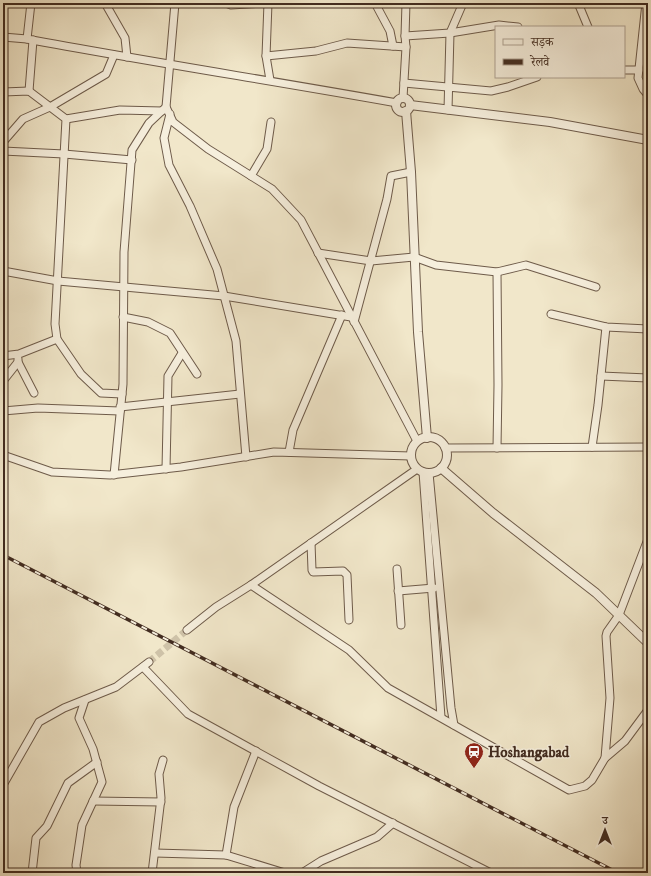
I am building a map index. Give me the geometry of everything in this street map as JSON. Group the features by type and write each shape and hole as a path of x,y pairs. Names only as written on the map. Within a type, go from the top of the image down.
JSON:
{"street":[{"path":"29,91 31,3"},
{"path":"106,3 125,38 128,57"},
{"path":"175,3 164,138 169,165 190,206 217,269 236,341 246,457"},
{"path":"226,3 231,5 264,3"},
{"path":"268,3 266,56 270,80"},
{"path":"375,3 390,30 393,46"},
{"path":"406,3 404,83 398,109 402,111 408,108 448,110 550,122 648,140"},
{"path":"448,110 450,33 463,3"},
{"path":"578,3 588,26"},
{"path":"646,3 638,78 643,89 648,95"},
{"path":"405,36 450,33 495,27"},
{"path":"3,37 30,40 170,65 409,101 408,108 418,332 427,438"},
{"path":"266,56 316,51 347,43 406,47"},
{"path":"3,142 23,119 50,107 106,74 114,55"},
{"path":"625,70 639,70"},
{"path":"404,83 491,91 534,78"},
{"path":"3,92 29,91 66,119 120,110 166,110"},
{"path":"114,475 122,394 124,252 132,150 149,124 166,110"},
{"path":"166,110 173,122 208,149 272,189 301,220 417,441"},
{"path":"66,119 55,324 57,339 81,374 101,393 122,394"},
{"path":"251,176 267,149 271,122"},
{"path":"3,151 64,154 132,160"},
{"path":"353,319 371,261 387,199 391,176 411,172"},
{"path":"318,253 371,261 414,257 436,265 497,272 526,265 596,287"},
{"path":"3,272 58,281 224,296 342,315 353,319"},
{"path":"497,272 497,448"},
{"path":"551,314 606,327 648,329"},
{"path":"289,452 293,430 342,315"},
{"path":"124,317 148,322 170,333 197,374"},
{"path":"592,447 606,327"},
{"path":"3,356 17,354 57,339"},
{"path":"166,469 168,376 182,353"},
{"path":"17,354 18,362 34,392"},
{"path":"3,381 18,362"},
{"path":"601,376 648,378"},
{"path":"3,411 38,408 120,409 240,394"},
{"path":"187,630 216,607 251,585 311,543 423,472 436,472 442,468 446,462 447,455 441,442 434,438 427,438 417,441 412,448 411,456 412,463 423,472 440,588 451,708 454,725"},
{"path":"445,448 648,447"},
{"path":"3,455 52,472 114,475 166,469 274,452 411,456"},
{"path":"442,468 493,513 596,593 648,643"},
{"path":"423,472 441,717"},
{"path":"605,758 610,698 606,636 607,632 619,615 648,539"},
{"path":"311,543 313,572 343,571 347,574 349,620"},
{"path":"396,569 401,625"},
{"path":"251,585 348,650 388,688 569,790 585,786 592,780 605,758 625,741 648,710"},
{"path":"398,591 440,588"},
{"path":"3,786 39,722 64,708 116,687 149,662"},
{"path":"143,668 188,714 319,786 491,873"},
{"path":"77,873 76,864 82,825 102,782 93,749 79,718 85,700"},
{"path":"226,855 234,807 256,751"},
{"path":"152,873 161,802 160,774 163,760"},
{"path":"32,873 36,838 47,826 68,783 97,762"},
{"path":"93,801 161,802"},
{"path":"302,873 321,861 377,837 393,823"},
{"path":"155,853 226,855 285,873"}],"tunnel":[{"path":"149,662 187,630"}],"railway":[{"path":"3,555 618,873"}],"place":[{"name":"Hoshangabad","path":"474,769"}]}
